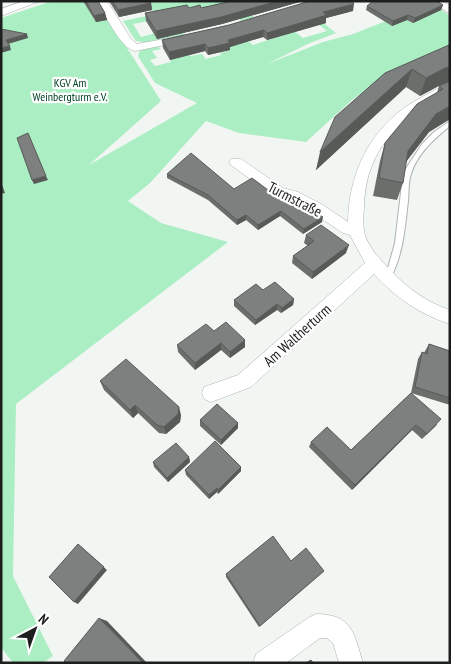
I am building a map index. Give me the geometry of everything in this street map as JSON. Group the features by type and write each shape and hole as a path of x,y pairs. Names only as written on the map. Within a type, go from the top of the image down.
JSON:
{"street":[{"path":"1,13 21,3 36,1"},
{"path":"102,1 127,41 135,48 197,35"},
{"path":"440,2 450,11"},
{"path":"450,88 420,103 400,117 376,143 368,156 358,187 356,231 359,241 381,271 403,294 435,313 450,317"},
{"name":"Turmstraße","path":"236,162 278,192 293,196 318,209 348,229 356,231"},
{"name":"Am Waltherturm","path":"211,393 244,381 381,271"},
{"path":"265,663 316,626 331,626 343,636 352,663"}],"lane":[{"path":"381,271 392,271 397,256 407,175 410,167 433,135 450,123"}],"green space":[{"name":"KGV Am Weinbergturm e.V.","path":"52,1 97,1 161,101 89,165 197,103 155,83 138,56 140,50 158,46 161,49 152,51 157,58 150,60 155,66 189,55 202,54 206,59 221,55 220,53 230,50 222,41 247,40 253,45 294,31 303,38 327,31 308,16 313,15 336,33 310,43 267,64 323,42 353,34 396,17 439,8 450,16 450,47 374,84 352,100 306,142 239,133 206,121 150,183 128,201 161,223 228,242 16,404 13,576 53,656 43,663 13,663 1,647 1,18"},
{"path":"110,1 260,1 252,14 254,17 241,21 228,6 133,24 141,37 179,27 185,35 149,43 136,41 123,21 155,14 152,10 146,11 139,2"}],"building":[{"path":"86,1 98,1 105,13 94,16"},
{"path":"112,1 150,1 151,3 118,10"},
{"path":"232,1 278,1 221,17 156,31 145,13 187,5 189,8 200,5 201,8"},
{"path":"310,1 352,1 354,4 323,12 327,15 267,33 264,30 228,40 230,43 208,48 205,44 169,52 162,40 229,25"},
{"path":"373,1 437,1 443,5 415,18 408,15 393,21 367,6"},
{"path":"1,29 27,34 6,40 10,46 1,48"},
{"path":"449,45 450,67 426,78 412,69 320,152 335,117 385,73"},
{"path":"450,81 450,106 436,114 408,151 403,183 379,178 385,143 417,104 443,89 439,86"},
{"path":"28,133 46,176 32,180 17,138"},
{"path":"191,153 234,189 252,178 272,193 288,197 323,217 304,229 281,211 258,225 246,215 237,220 208,195 167,174"},
{"path":"321,225 349,245 313,272 293,256 314,241 306,235"},
{"path":"275,282 294,299 282,308 277,304 256,320 234,300 256,284 263,290"},
{"path":"226,322 245,340 230,352 221,343 195,363 177,345 206,324 214,331"},
{"path":"429,344 450,351 450,398 415,387 422,352 427,354"},
{"path":"126,359 179,407 178,414 164,427 157,425 135,405 130,410 100,381"},
{"path":"411,393 441,419 427,434 416,425 355,485 311,442 327,427 351,450"},
{"path":"217,404 238,423 221,440 200,420"},
{"path":"215,441 241,467 218,490 217,488 209,495 185,470"},
{"path":"176,443 189,457 167,478 153,462"},
{"path":"273,536 291,561 306,548 324,571 260,626 226,574"},
{"path":"78,544 104,567 74,602 49,577"},
{"path":"99,618 143,663 66,663 64,661"}]}
